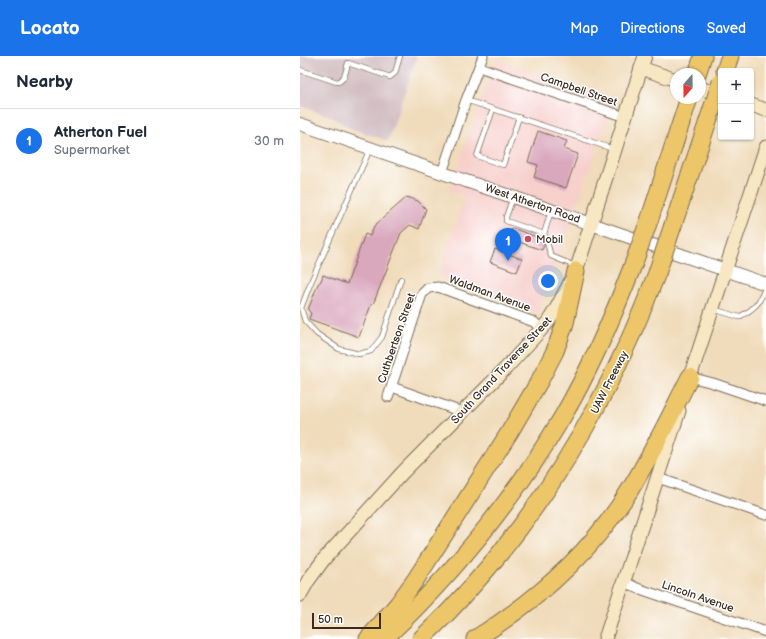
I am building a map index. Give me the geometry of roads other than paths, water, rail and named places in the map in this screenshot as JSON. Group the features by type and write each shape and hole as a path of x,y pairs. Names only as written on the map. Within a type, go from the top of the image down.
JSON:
{"highway":[{"path":"699,68 703,57"},
{"name":"UAW Freeway","path":"421,639 464,595 495,559 531,512 567,460 615,372 657,273 718,91"},
{"path":"384,639 447,575 497,516 563,415 589,367 633,265 688,104"},
{"path":"368,639 398,604 416,579 509,433 540,380 555,351 565,323 576,269"},
{"path":"475,639 531,601 567,568 595,537 619,506 634,483 690,377"}],"main road":[{"path":"643,62 670,77"},
{"name":"South Grand Traverse Street","path":"300,595 324,559 403,472 506,368 541,329 560,304 576,269 643,62"},
{"path":"706,90 718,94"},
{"path":"754,105 766,110"},
{"path":"605,639 690,377 763,164 766,147"}],"street":[{"path":"442,172 466,100 483,56"},
{"name":"Campbell Street","path":"479,67 625,117"},
{"name":"West Atherton Road","path":"300,124 766,284"},
{"name":"Waldman Avenue","path":"428,288 438,287 534,322 541,329"},
{"name":"Cuthbertson Street","path":"388,397 422,294 428,288"},
{"path":"690,377 713,383 766,401"},
{"path":"392,387 462,412"},
{"path":"658,478 766,515"},
{"name":"Lincoln Avenue","path":"623,581 637,588 766,632"}],"lane":[{"path":"300,70 336,82 343,78 348,63 390,77 394,73 400,56"},
{"path":"466,100 615,150"},
{"path":"494,109 477,156 503,166 519,117"},
{"path":"370,148 301,308 304,321 317,334 339,349 359,354 371,351 382,337 401,279"},
{"path":"513,196 506,221 544,234 548,240 551,256 576,269"},
{"path":"544,234 552,210"},
{"path":"713,309 739,317 753,309 758,304 762,299 766,284"}],"place":[{"name":"Mobil","path":"528,239"},
{"name":"Atherton Fuel","path":"508,261"}]}
